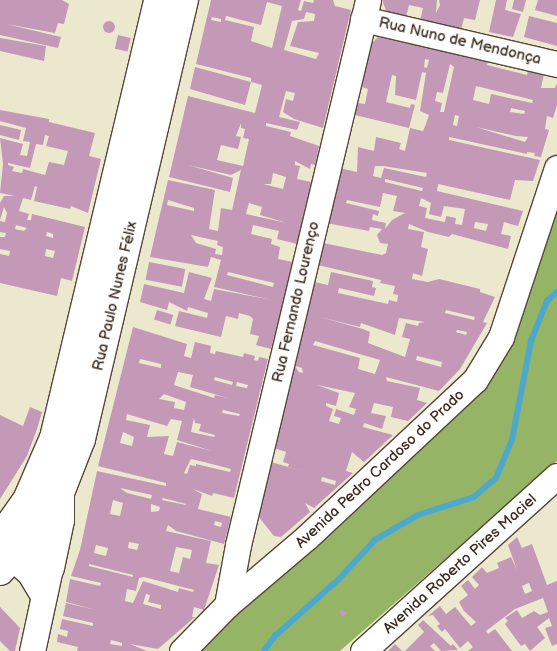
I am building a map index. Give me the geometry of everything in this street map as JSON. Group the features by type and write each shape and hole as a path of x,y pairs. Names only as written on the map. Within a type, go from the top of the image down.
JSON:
{"main road":[{"name":"Rua Paulo Nunes Félix","path":"7,543 42,470 63,406 158,0"},
{"name":"Rua Paulo Nunes Félix","path":"7,543 60,493 81,438 184,0"},
{"path":"50,568 61,514 60,493"}],"street":[{"name":"Rua Nuno de Mendonça","path":"366,9 557,64"},
{"name":"Rua Fernando Lourenço","path":"227,606 238,546 366,9"},
{"name":"Avenida Pedro Cardoso do Prado","path":"182,651 227,606 307,537 475,380 501,337 557,168"},
{"name":"Avenida Roberto Pires Maciel","path":"363,651 557,476"},
{"path":"7,543 42,554 50,568 42,594 32,651"},
{"path":"7,543 33,577 42,594"}],"green space":[{"path":"557,205 557,461 340,651 197,651 475,394"}],"building":[{"path":"0,0 62,0 69,4 64,24 58,23 55,33 6,24 61,37 58,48 0,35"},
{"path":"211,0 301,0 298,10 301,11 304,1 313,3 314,0 333,0 335,6 351,10 323,128 294,119 283,112 286,99 293,101 295,93 286,91 279,117 300,122 297,130 266,123 266,126 291,132 290,136 319,146 315,165 311,164 310,169 295,161 295,165 300,166 297,179 311,182 297,244 277,239 279,231 253,225 251,234 272,239 271,244 280,247 278,259 293,262 271,349 256,345 259,336 250,334 253,319 250,316 239,313 238,319 226,316 221,337 175,326 179,311 207,318 208,313 188,307 187,311 169,302 167,310 140,302 144,284 184,293 189,272 212,278 204,299 211,301 214,289 272,300 214,287 221,260 211,257 208,267 150,257 168,180 215,190 209,229 218,231 221,208 232,210 241,170 231,175 188,165 233,178 230,192 169,177 188,96 255,113 262,85 251,82 251,78 196,64","holes":["267,2 282,6 272,48 251,41 254,27 225,20 226,16 261,25","306,12 315,14 314,21 298,22 290,46 319,53 316,59 284,50 292,21 304,19","212,17 221,19 221,22 211,20","241,123 241,128 245,129 243,138 249,139 243,166 217,160 221,145 238,149 241,137 236,136","273,173 286,177 283,189 263,184 271,184","168,200 194,208 194,211 167,205","249,203 262,207 260,215 287,223 246,214","191,235 218,241 217,245 223,247 222,255 215,254 216,249 196,243","228,272 274,283 273,287 227,275"]},
{"path":"382,0 437,0 436,13 440,5 439,0 480,0 475,20 464,18 461,30 420,21 423,8 409,5 406,17 387,13"},
{"path":"496,0 507,0 505,10 521,14 513,37 489,32"},
{"path":"514,0 526,0 523,12 512,9"},
{"path":"538,0 557,0 557,16 535,10"},
{"path":"529,16 557,23 557,46 524,37"},
{"path":"107,21 111,21 115,27 111,33 107,33 103,29 103,25"},
{"path":"118,35 131,38 128,52 115,49"},
{"path":"378,37 488,61 487,65 527,75 528,70 544,74 541,88 555,88 557,83 557,105 553,118 547,116 545,129 549,130 541,157 534,156 535,153 527,152 527,154 449,137 449,140 540,160 533,181 515,180 510,200 438,184 437,191 523,211 518,226 504,222 501,234 511,236 508,249 452,234 449,237 428,232 409,224 408,229 424,232 421,247 428,249 422,276 413,273 412,279 428,282 439,279 480,289 480,292 495,297 483,322 487,323 460,369 439,391 386,377 387,381 420,388 417,400 427,403 408,421 391,417 393,407 374,403 371,413 386,416 382,429 364,423 363,427 393,435 364,462 352,452 346,471 353,473 314,508 305,503 310,512 281,537 274,536 258,516 271,462 288,467 289,464 283,462 286,452 274,448 314,282 328,285 331,272 373,281 372,287 376,288 374,296 339,288 338,293 388,304 389,300 397,302 398,295 393,294 395,286 380,283 381,280 318,265 323,243 382,255 386,253 388,244 380,243 377,235 382,229 370,227 369,231 326,223 339,168 357,172 358,147 374,151 376,137 401,143 399,149 405,151 410,128 423,131 429,115 420,111 426,73 422,72 416,100 395,95 396,76 392,75 386,102 410,108 411,104 415,105 409,128 355,115 358,103 365,104 368,89 362,87 372,43","holes":["425,59 429,60 427,68 424,67","450,64 454,67 444,112 440,112 442,103 435,101 437,92 443,93","476,86 533,100 532,103 491,94 489,104 473,100","511,108 525,111 524,114 510,112","455,115 459,116 457,126 453,125","476,127 528,137 525,142","375,166 427,173 426,177 384,168 381,178 373,176","385,179 423,188 422,191 385,182","383,193 397,196 393,211 405,213 392,220 385,229 386,223 372,220 373,214 378,216 379,211 346,203 347,200 380,207","421,198 431,203 429,214 441,217 444,206 465,209 462,225 455,224 456,218 446,216 445,222 425,218 427,208 419,206","475,222 488,224 486,231 474,228","446,310 475,317 474,320 445,313","320,317 360,327 361,323 395,335 399,318 425,322 419,323 418,326 406,323 402,337 410,339 405,357 368,343 370,332","457,330 467,332 466,335 456,332","315,341 380,360 375,374 358,369 360,358 313,345","417,356 442,362 441,367 416,360","295,366 302,368 303,373 299,372","317,385 355,393 349,407 356,409 354,415 336,409 334,416 341,418 339,424 329,421 333,409 326,406 326,403 336,406 339,393","322,477 336,481 335,485 321,481"]},
{"path":"0,38 46,46 44,61 0,51"},
{"path":"195,67 251,82 245,105 190,89"},
{"path":"0,110 49,119 49,122 95,133 89,156 101,159 88,213 71,206 70,209 34,201 37,187 35,186 31,200 23,198 19,211 29,214 27,220 31,220 32,214 85,227 72,281 61,278 57,296 0,283 0,254 9,256 10,251 0,249 0,237 5,237 6,233 0,232 0,221 5,222 7,213 4,207 0,220 0,203 4,196 15,196 0,193 3,164 0,138 23,144 20,155 27,156 30,142 23,141 26,128 0,121","holes":["45,135 49,136 46,146 68,151 64,165 49,162 45,175 23,169 22,173 12,171 14,167 8,165 8,163 30,168 36,144 43,145","16,225 27,228 24,231 15,229","47,232 53,234 53,238 46,236","46,249 55,251 53,258 45,256"]},
{"path":"0,125 21,130 19,140 0,135"},
{"path":"149,262 185,269 182,287 146,280"},
{"path":"157,310 173,315 170,325 154,320"},
{"path":"133,327 187,344 184,356 191,358 195,342 211,346 210,353 215,354 216,351 243,357 244,353 255,356 254,360 258,361 259,357 268,359 234,498 213,493 212,496 193,489 202,494 198,509 231,517 224,544 176,531 168,525 166,531 211,541 206,563 219,565 204,610 194,607 192,617 195,617 158,649 130,644 147,651 77,651 78,647 57,642 58,634 67,637 68,631 60,629 62,619 93,626 93,623 63,616 66,603 96,610 66,602 70,579 100,586 101,583 71,576 80,550 97,471 166,486 166,483 98,466","holes":["140,359 161,364 161,368 139,363","178,372 193,375 190,387 231,399 215,395 214,398 174,385","215,377 233,382 232,385 214,380","237,382 248,385 247,388 236,386","164,394 186,402 184,410 174,408 175,402 159,399","223,410 240,414 239,416 222,413","127,414 167,426 171,419 182,421 177,440 212,451 177,442 173,456 164,454 169,436 147,437 150,425 126,420","194,418 195,423 201,424 199,431 215,435 214,437 191,432","123,432 134,437 132,446 120,443","191,459 231,469 230,472 196,464 196,466 190,465 187,474 184,473","120,488 152,495 151,499 127,493","163,498 186,505 162,500","113,500 123,503 120,516 110,514","151,504 160,507 159,511 151,512","215,521 222,523 221,527 214,525","129,542 139,544 137,550 128,548","96,545 108,548 106,556 94,553","176,547 192,550 190,559 183,557 179,573 170,571","89,564 133,575 133,577 89,566","144,577 194,590 193,592 179,588 178,592 143,581 133,603 125,601 127,589 136,591 139,578","146,594 150,595 148,602 161,605 161,609 143,604","111,640 122,643 122,646 110,644"]},
{"path":"30,407 42,412 37,429 27,456 0,499 0,415 23,426"},
{"path":"517,537 522,548 532,544 547,585 557,581 557,644 552,646 545,628 552,626 549,618 537,627 545,638 530,651 525,644 521,646 505,624 508,621 505,618 517,610 522,618 534,611 540,615 548,612 543,598 515,609 486,631 488,634 495,629 512,651 468,651 473,647 468,641 460,648 445,629 442,632 437,626 440,624 433,615 428,616 440,606 446,614 455,607 471,626 476,622 464,611 459,602 468,595 461,586 468,580 475,589 479,585 472,577 482,567 487,573 499,568 497,563 511,557 517,570 508,545","holes":["529,583 532,591 525,594 522,586"]},
{"path":"0,607 20,628 15,651 10,651 0,641"},
{"path":"342,609 347,613 343,617 339,612"},
{"path":"423,620 451,646 453,644 458,650 441,651 434,643 430,646 435,651 405,651 424,632 418,625"},
{"path":"395,644 402,651 388,651"}],"waterway":[{"path":"264,651 275,636 338,580 375,540 418,515 474,497 496,478 512,440 531,341 547,301 557,292"}]}
